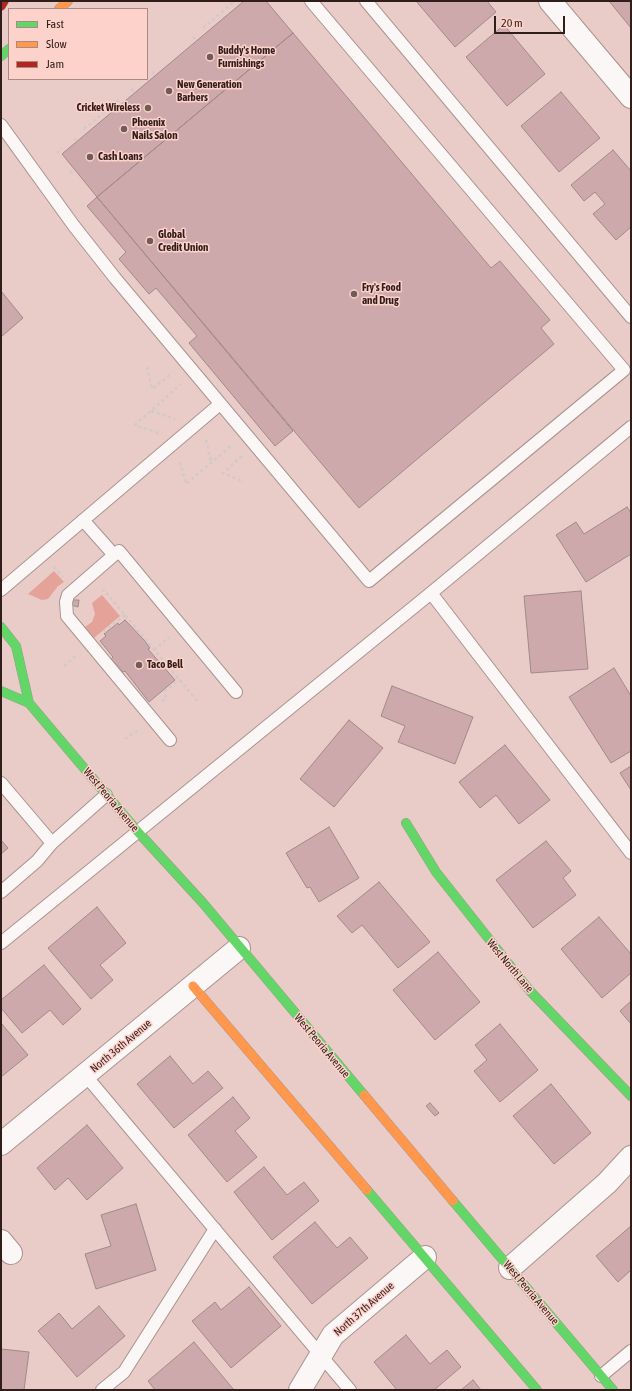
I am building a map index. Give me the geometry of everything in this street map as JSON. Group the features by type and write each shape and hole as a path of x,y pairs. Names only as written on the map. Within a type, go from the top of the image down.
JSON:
{"main road":[{"path":"1,6 4,1"},
{"path":"60,8 68,1"},
{"name":"West Peoria Avenue","path":"1,627 16,646 29,703"},
{"name":"West Peoria Avenue","path":"1,691 29,703 138,832 203,904 613,1390"},
{"name":"West North Lane","path":"406,823 436,872 530,991 631,1096"},
{"path":"193,986 537,1390"}],"street":[{"path":"550,1 631,97"},
{"name":"North 36th Avenue","path":"1,1144 86,1076 239,948"},
{"path":"510,1268 607,1184 631,1157"},
{"name":"North 37th Avenue","path":"300,1390 333,1335 425,1258"}],"lane":[{"path":"1,125 90,247 369,581 624,370 311,1"},
{"path":"366,1 631,317"},
{"path":"1,590 220,404"},
{"path":"1,943 431,593 631,427"},
{"path":"83,520 114,555"},
{"path":"170,740 67,616 66,602 68,595 119,551 236,692"},
{"path":"431,593 631,853"},
{"path":"1,783 52,843"},
{"path":"1,892 37,862 52,843 106,795"},
{"path":"86,1076 350,1390"},
{"path":"102,1390 124,1372 215,1229"},
{"path":"601,1376 631,1351"}],"path":[{"path":"203,28 235,1"},
{"path":"227,8 231,12"},
{"path":"193,37 196,42"},
{"path":"152,72 156,75"},
{"path":"132,89 135,93"},
{"path":"84,129 121,98"},
{"path":"108,109 111,113"},
{"path":"74,138 77,142"},
{"path":"56,153 62,148"},
{"path":"70,173 75,170"},
{"path":"147,367 152,389 172,372"},
{"path":"159,433 134,425 182,384"},
{"path":"151,410 176,419"},
{"path":"206,438 212,462"},
{"path":"180,460 186,484 232,445"},
{"path":"242,456 223,473 244,482"},
{"path":"98,595 104,590 199,703"},
{"path":"102,634 125,615"},
{"path":"154,650 172,635"},
{"path":"64,666 83,650"},
{"path":"163,705 162,700 166,699 165,691 179,679"},
{"path":"125,738 140,728"}],"shaded area":[{"path":"54,571 64,582 58,586 48,599 42,600 28,594"},
{"path":"102,595 120,616 94,638 85,627 92,622 95,614 92,603"}],"building":[{"path":"244,1 266,1 293,33 97,197 62,154"},
{"path":"416,1 487,1 496,12 455,47"},
{"path":"609,1 631,1 631,28"},
{"path":"504,25 545,74 507,106 466,57"},
{"name":"Fry's Food and Drug","path":"293,33 491,268 500,261 550,320 541,328 554,344 359,508 97,197"},
{"path":"561,92 600,138 559,172 521,126"},
{"path":"613,150 631,171 631,227 616,240 593,214 605,204 595,192 584,201 571,185"},
{"path":"97,197 293,431 275,446 189,343 197,336 156,288 149,294 119,259 126,252 87,206"},
{"path":"1,291 23,318 1,337"},
{"path":"627,507 631,513 631,554 586,582 556,535 576,522 584,534"},
{"path":"581,591 588,669 531,673 524,596"},
{"path":"72,600 79,600 78,607 71,605"},
{"name":"Taco Bell","path":"125,620 144,640 150,648 148,649 175,680 149,702 125,671 123,672 111,659 113,657 100,641 106,636 104,634 118,623 119,625"},
{"path":"614,668 631,696 631,751 611,763 569,697"},
{"path":"392,686 473,717 455,764 398,742 405,726 381,716"},
{"path":"349,720 383,748 334,807 300,779"},
{"path":"505,745 550,800 519,824 496,795 480,808 459,782"},
{"path":"631,766 631,790 620,773"},
{"path":"329,827 359,878 319,902 310,887 307,888 286,853"},
{"path":"1,840 8,848 1,854"},
{"path":"546,841 571,871 563,878 576,895 533,928 496,880"},
{"path":"379,882 430,942 398,968 362,925 352,933 337,916"},
{"path":"97,907 126,943 100,965 113,980 91,999 48,948"},
{"path":"599,917 631,954 631,973 602,998 561,949"},
{"path":"438,952 480,1002 435,1040 393,990"},
{"path":"44,965 81,1009 63,1025 50,1010 22,1033 1,1008 1,1000"},
{"path":"631,1001 631,1024 620,1011"},
{"path":"1,1023 28,1055 1,1077"},
{"path":"500,1024 538,1070 500,1102 474,1071 487,1060 475,1045"},
{"path":"170,1056 193,1084 208,1071 223,1088 174,1128 137,1084"},
{"path":"551,1084 591,1133 554,1164 513,1116"},
{"path":"233,1097 250,1118 235,1131 257,1157 227,1182 188,1135"},
{"path":"430,1103 439,1113 435,1116 426,1106"},
{"path":"87,1125 123,1168 87,1200 68,1178 55,1190 37,1168"},
{"path":"264,1167 287,1195 304,1182 319,1201 272,1240 234,1192"},
{"path":"136,1204 156,1270 96,1289 85,1254 111,1246 101,1215"},
{"path":"315,1222 337,1248 350,1237 368,1258 312,1304 273,1257"},
{"path":"631,1226 631,1270 618,1282 596,1256"},
{"path":"249,1287 281,1326 231,1368 192,1321 215,1302 221,1310"},
{"path":"99,1306 125,1336 77,1377 38,1331 59,1313 72,1329"},
{"path":"406,1335 430,1364 447,1350 461,1367 434,1390 397,1390 374,1362"},
{"path":"194,1342 234,1390 155,1390 148,1381"},
{"path":"1,1349 29,1352 24,1390 1,1390"},
{"path":"473,1380 481,1390 461,1390"}],"traffic: fast":[{"path":"1,56 8,50"},
{"path":"1,627 16,646 29,703"},
{"path":"1,691 29,703 138,832 203,903 364,1095"},
{"path":"406,823 436,872 530,991 631,1096"},
{"path":"367,1190 537,1390"},
{"path":"453,1201 613,1390"}],"traffic: slow":[{"path":"60,8 68,1"},
{"path":"193,986 367,1190"},
{"path":"364,1095 453,1201"}],"traffic: jam":[{"path":"1,6 4,1"}],"place":[{"name":"Buddy's Home Furnishings","path":"210,57"},
{"name":"New Generation Barbers","path":"169,91"},
{"name":"Cricket Wireless","path":"148,108"},
{"name":"Phoenix Nails Salon","path":"124,129"},
{"name":"Cash Loans","path":"90,157"},
{"name":"Global Credit Union","path":"150,241"},
{"name":"Fry's Food and Drug","path":"354,294"},
{"name":"Taco Bell","path":"139,665"}]}
